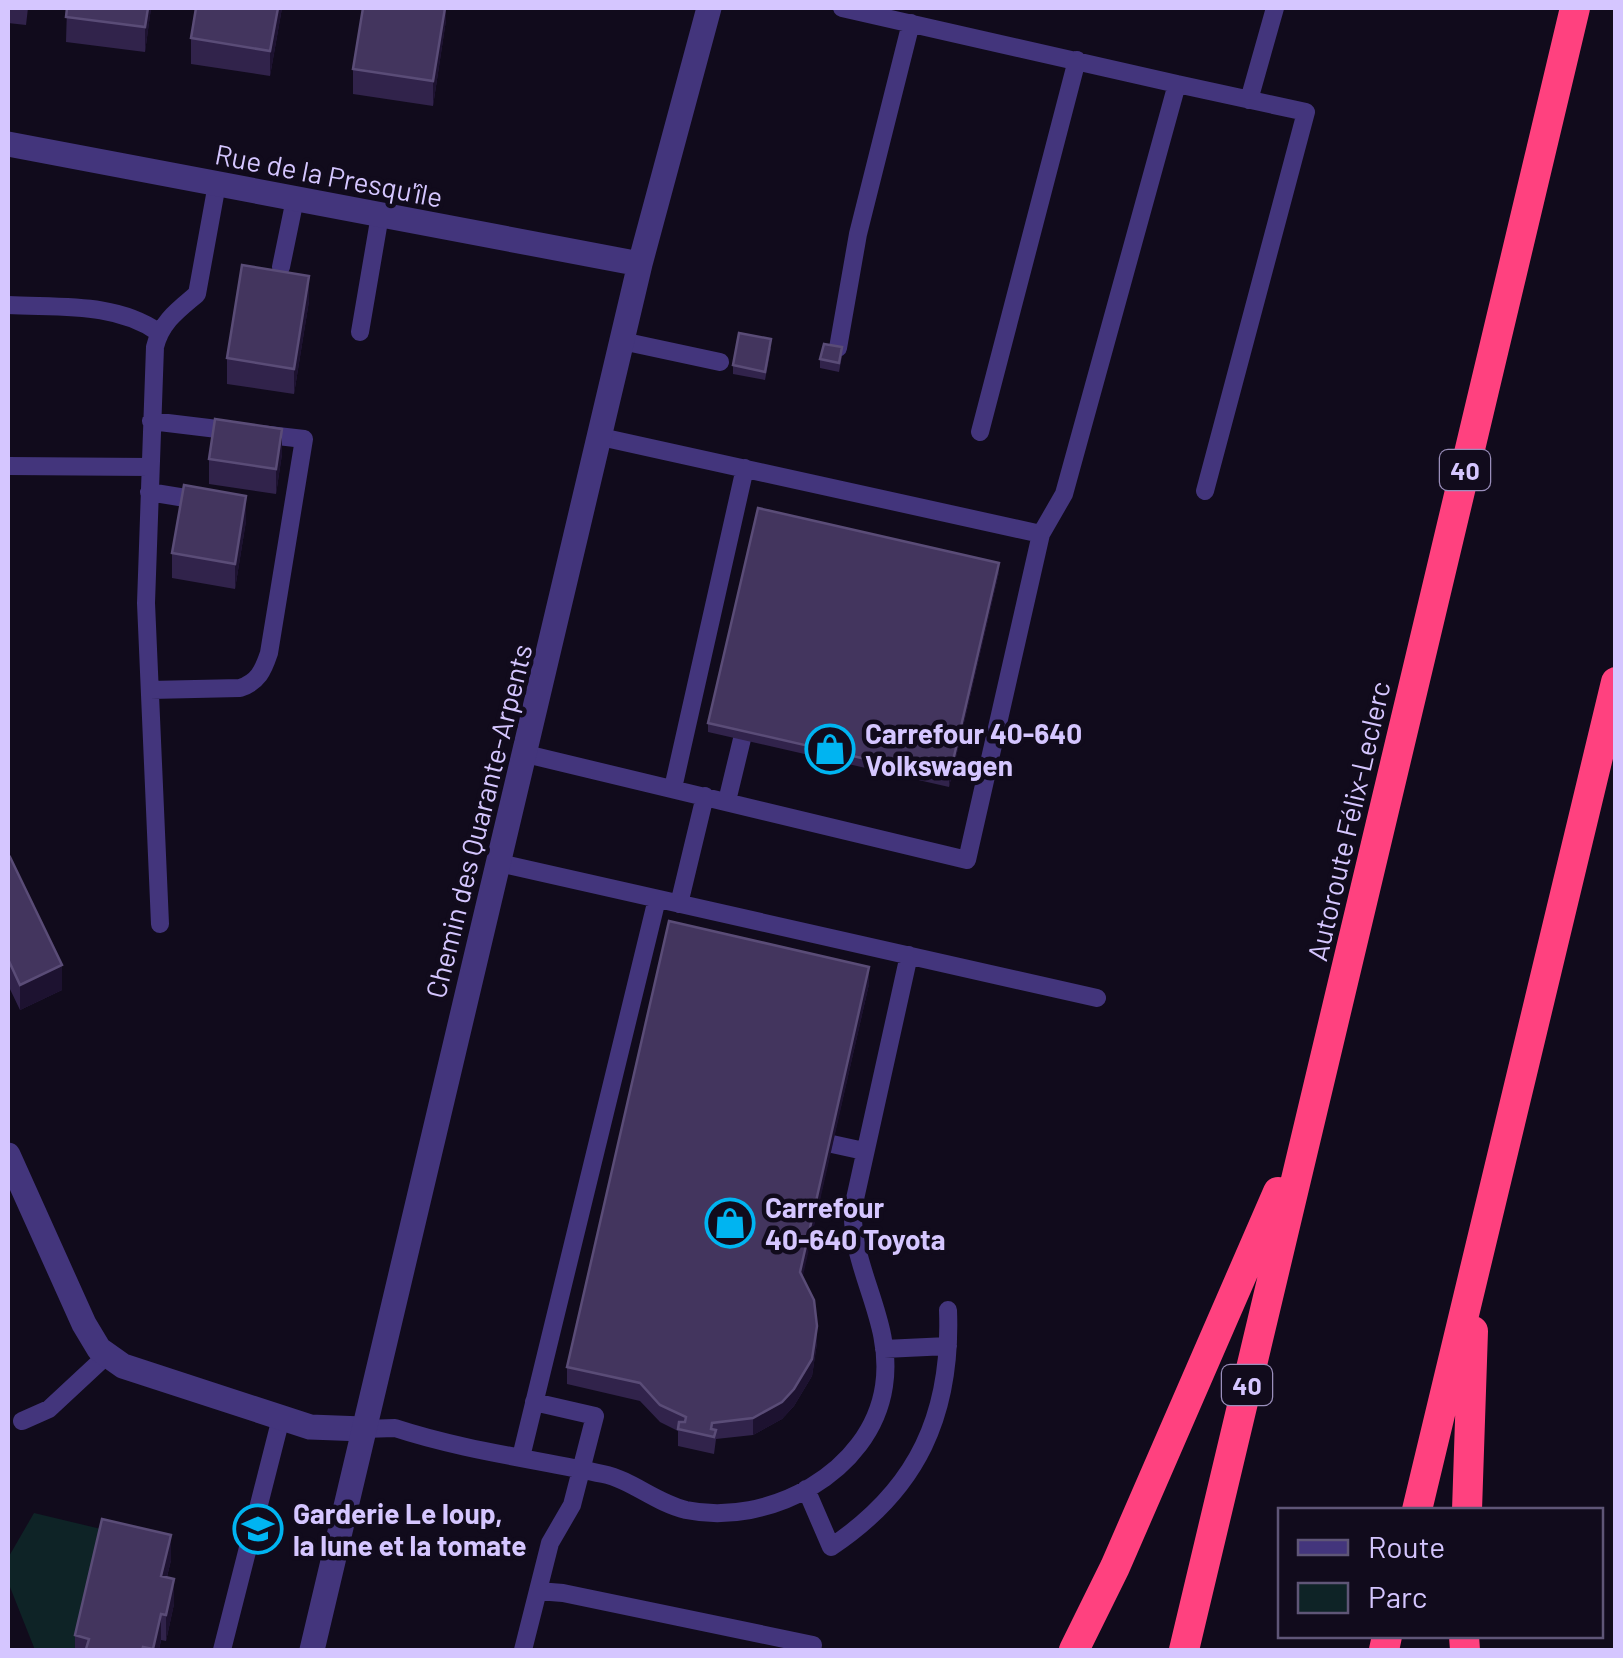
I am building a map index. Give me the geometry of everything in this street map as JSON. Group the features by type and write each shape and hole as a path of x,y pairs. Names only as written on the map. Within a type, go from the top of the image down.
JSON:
{"highway":[{"name":"Autoroute Félix-Leclerc","path":"1184,1650 1575,8"},
{"path":"1417,1508 1616,682"},
{"path":"1074,1650 1115,1567 1310,1120"},
{"path":"1467,1508 1476,1268"}],"street":[{"name":"Chemin des Quarante-Arpents","path":"312,1650 640,264 709,8"},
{"name":"Rue de la Presqu'île","path":"8,144 640,264"},
{"path":"8,1155 84,1324 106,1356 123,1366 310,1427 364,1429"}],"lane":[{"path":"842,8 1306,112 1206,491"},
{"path":"1249,100 1276,8"},
{"path":"838,348 858,234 911,23"},
{"path":"980,432 1076,60"},
{"path":"526,754 967,860 1041,534 1064,494 1177,84"},
{"path":"160,924 146,603 151,421 158,332 197,294 217,184"},
{"path":"281,267 295,199"},
{"path":"360,332 380,216"},
{"path":"8,305 114,312 140,319 158,332"},
{"path":"622,340 720,362"},
{"path":"150,690 240,688 253,684 262,671 269,653 304,439 151,421"},
{"path":"601,437 1041,534"},
{"path":"8,466 150,467"},
{"path":"673,788 745,468"},
{"path":"149,492 217,504"},
{"path":"727,801 742,739"},
{"path":"680,904 704,796"},
{"path":"499,864 680,904 730,924 778,935 909,955 1097,998"},
{"path":"521,1457 656,899"},
{"path":"364,1429 395,1428 610,1476 665,1503 706,1512 771,1506 806,1489 841,1465 871,1426 884,1385 878,1310 853,1231 854,1194 909,955"},
{"path":"832,1144 864,1151"},
{"path":"806,1489 831,1547 886,1502 911,1470 930,1434 942,1396 948,1310"},
{"path":"884,1349 948,1346"},
{"path":"22,1421 49,1408 106,1356"},
{"path":"523,1650 550,1543 572,1506 595,1416 534,1402"},
{"path":"222,1650 281,1418"},
{"path":"538,1591 813,1645 812,1650"}],"green space":[{"path":"34,1513 168,1545 77,1650 35,1650 8,1582 8,1558"}],"building":[{"path":"67,8 148,8 145,27 66,17"},
{"path":"196,8 278,8 270,51 191,38"},
{"path":"363,8 445,8 433,81 353,69"},
{"path":"242,265 309,276 294,369 227,358"},
{"path":"739,333 771,339 765,372 733,365"},
{"path":"824,344 842,347 839,363 820,359"},
{"path":"215,419 282,429 276,469 209,459"},
{"path":"184,485 246,496 235,564 172,553"},
{"path":"758,508 999,563 949,778 708,723"},
{"path":"10,857 62,965 20,985 8,959"},
{"path":"669,921 869,967 800,1272 814,1300 817,1326 812,1359 782,1402 753,1418 712,1423 714,1437 678,1429 679,1422 685,1422 686,1417 660,1405 640,1383 567,1367"},
{"path":"102,1519 171,1535 161,1576 174,1579 153,1649 91,1650 86,1649 89,1639 75,1635"}],"place":[{"name":"Carrefour 40-640 Volkswagen","path":"830,749"},
{"name":"Carrefour 40-640 Toyota","path":"730,1223"},
{"name":"Garderie Le loup, la lune et la tomate","path":"258,1529"}]}
